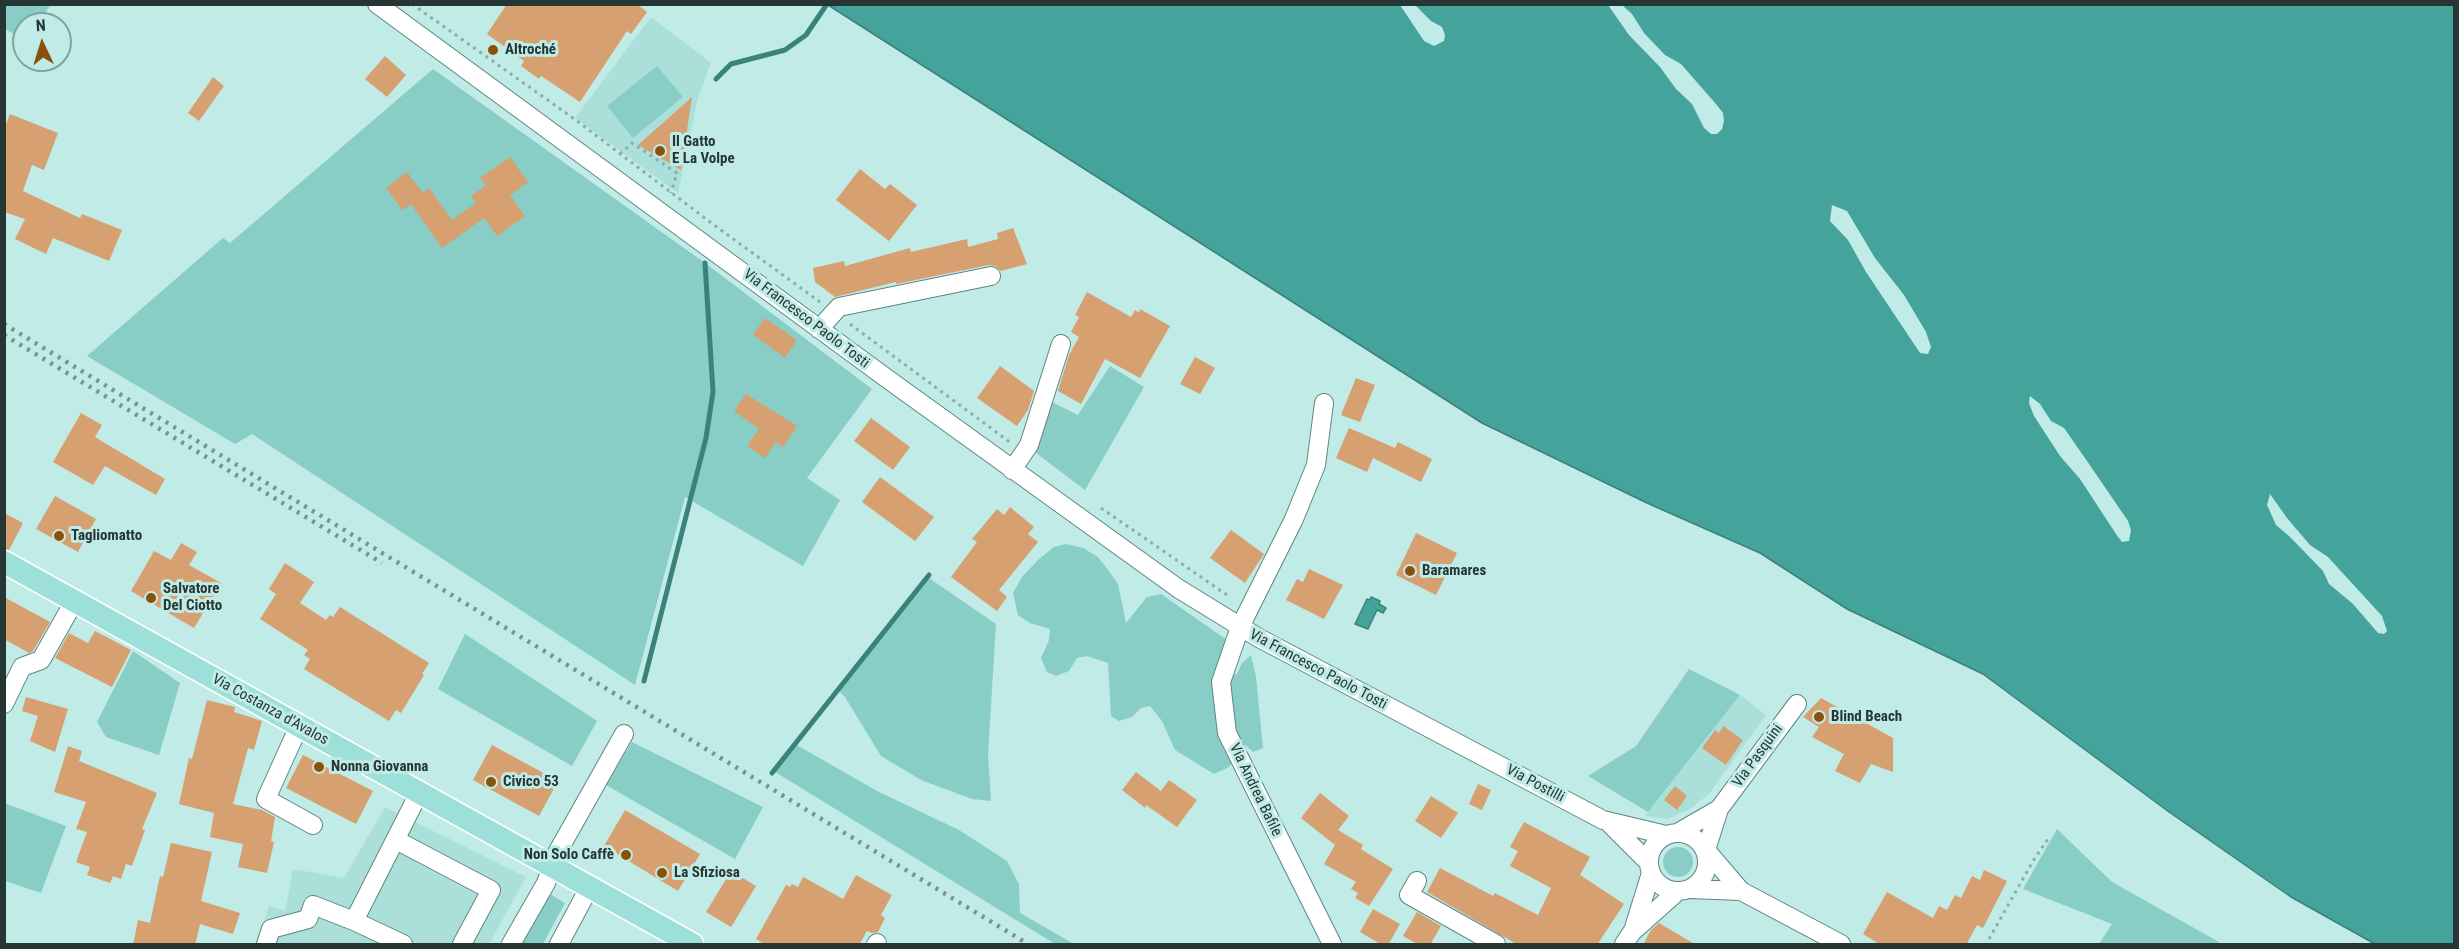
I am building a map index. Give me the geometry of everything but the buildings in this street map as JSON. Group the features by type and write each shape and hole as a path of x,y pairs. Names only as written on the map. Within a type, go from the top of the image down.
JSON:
{"main road":[{"name":"Via Costanza d'Avalos","path":"4,562 692,945"}],"street":[{"name":"Via Francesco Paolo Tosti","path":"377,4 1012,470 1179,589 1240,627 1461,745"},
{"path":"819,329 839,307 991,276"},
{"path":"1012,470 1024,453 1035,428 1061,344"},
{"name":"Via Francesco Paolo Tosti","path":"1240,627 1294,519 1316,465 1324,403"},
{"path":"4,704 22,667 41,660 75,600"},
{"name":"Via Andrea Bafile","path":"1240,627 1221,682 1227,733 1332,945"},
{"name":"Via Pasquini","path":"1706,850 1719,809 1797,704"},
{"path":"299,726 266,799 313,825"},
{"path":"511,945 553,867 556,853 624,734"},
{"name":"Via Postilli","path":"1461,745 1608,822 1672,833"},
{"path":"354,921 419,793"},
{"name":"Via Pasquini","path":"1672,833 1719,809"},
{"name":"Via Postilli","path":"1608,822 1650,867"},
{"path":"1628,938 1650,867 1653,845 1672,833 1695,837 1741,891 1840,945"},
{"path":"396,840 491,890 462,945"},
{"path":"1628,938 1684,890 1704,877 1708,859 1706,850"},
{"path":"1650,867 1661,886 1684,890 1741,891"},
{"path":"1417,881 1409,895 1496,945"},
{"path":"559,945 590,888"},
{"path":"266,945 271,929 308,919 313,905 354,921 403,945"}],"path":[{"name":"Via Francesco Paolo Tosti","path":"412,4 620,154 1024,453"},
{"path":"620,154 632,143 677,173 671,193"},
{"name":"Via Francesco Paolo Tosti","path":"1098,506 1248,609"},
{"path":"1989,939 2048,839"}],"shaded area":[{"path":"5,4 50,5 46,12 12,12 12,33 5,29"},
{"path":"828,5 2454,5 2454,944 2375,944 2291,897 2169,812 1983,674 1847,609 1760,553 1647,503 1482,423"},
{"path":"651,17 711,63 698,98 678,193 575,118"},
{"path":"657,66 683,97 633,138 607,106"},
{"path":"433,69 705,263 872,389 807,478 840,500 803,566 685,497 635,685 252,434 235,444 87,356 223,238 230,243"},
{"path":"1110,366 1144,387 1085,490 1032,450 1052,402 1078,415"},
{"path":"1066,544 1083,548 1098,557 1108,570 1118,584 1126,623 1147,597 1161,594 1227,640 1216,674 1237,674 1242,663 1251,655 1256,677 1263,748 1253,752 1243,743 1229,767 1214,774 1175,750 1162,721 1150,706 1141,708 1132,717 1119,721 1111,716 1108,663 1087,656 1077,658 1069,671 1056,676 1047,672 1041,658 1049,640 1050,629 1030,623 1018,615 1013,593 1022,577 1038,560 1054,547"},
{"path":"926,576 996,624 988,755 991,801 972,799 921,780 881,756 845,697 837,689"},
{"path":"1371,597 1380,601 1379,604 1386,608 1383,613 1377,610 1368,629 1355,624 1367,599 1370,600"},
{"path":"465,634 597,721 572,766 438,689"},
{"path":"133,651 180,683 159,755 106,737 97,722"},
{"path":"1689,669 1740,695 1648,812 1588,776 1636,746"},
{"path":"1740,695 1766,715 1709,794 1690,809 1668,819 1645,816"},
{"path":"632,742 763,807 735,859 606,785"},
{"path":"793,743 877,791 959,830 1007,861 1019,884 1020,913 1074,944 1055,944 772,770"},
{"path":"4,803 66,826 41,893 5,881"},
{"path":"385,807 526,877 489,944 257,944 269,906 285,911 293,869 344,878"},
{"path":"2057,829 2112,882 2219,942 2217,944 2099,944 2112,924 2023,889"},
{"path":"1678,847 1689,851 1693,862 1689,873 1678,877 1667,873 1663,862 1667,851"},
{"path":"550,894 565,903 543,944 522,944"}],"pier":[{"path":"1400,5 1415,5 1431,21 1442,27 1445,35 1444,41 1434,46 1424,41"},
{"path":"1608,5 1622,5 1632,14 1644,33 1665,55 1681,64 1716,104 1723,113 1724,121 1722,129 1717,134 1711,134 1704,128 1692,104 1629,35"},
{"path":"1832,205 1847,211 1875,258 1904,295 1926,332 1931,347 1928,354 1920,353 1866,272 1848,240 1830,221"},
{"path":"2030,396 2040,404 2051,421 2064,428 2128,521 2131,530 2129,541 2122,542 2080,479 2060,456 2034,416 2029,403"},
{"path":"2270,494 2310,545 2328,557 2382,616 2387,631 2384,634 2378,633 2353,604 2329,584 2323,571 2276,525 2267,505"}],"waterway":[{"path":"716,79 731,64 785,50 806,35 827,4"},
{"path":"644,681 706,438 713,392 705,263"},
{"path":"772,773 929,575"}],"railway":[{"path":"4,324 1028,944"},
{"path":"4,335 382,563"}],"place":[{"name":"Altroché","path":"493,50"},
{"name":"Il Gatto E La Volpe","path":"660,151"},
{"name":"Tagliomatto","path":"59,536"},
{"name":"Baramares","path":"1410,571"},
{"name":"Salvatore Del Ciotto","path":"151,598"},
{"name":"Blind Beach","path":"1819,717"},
{"name":"Nonna Giovanna","path":"319,767"},
{"name":"Civico 53","path":"491,782"},
{"name":"Non Solo Caffè","path":"626,855"},
{"name":"La Sfiziosa","path":"662,873"}]}
